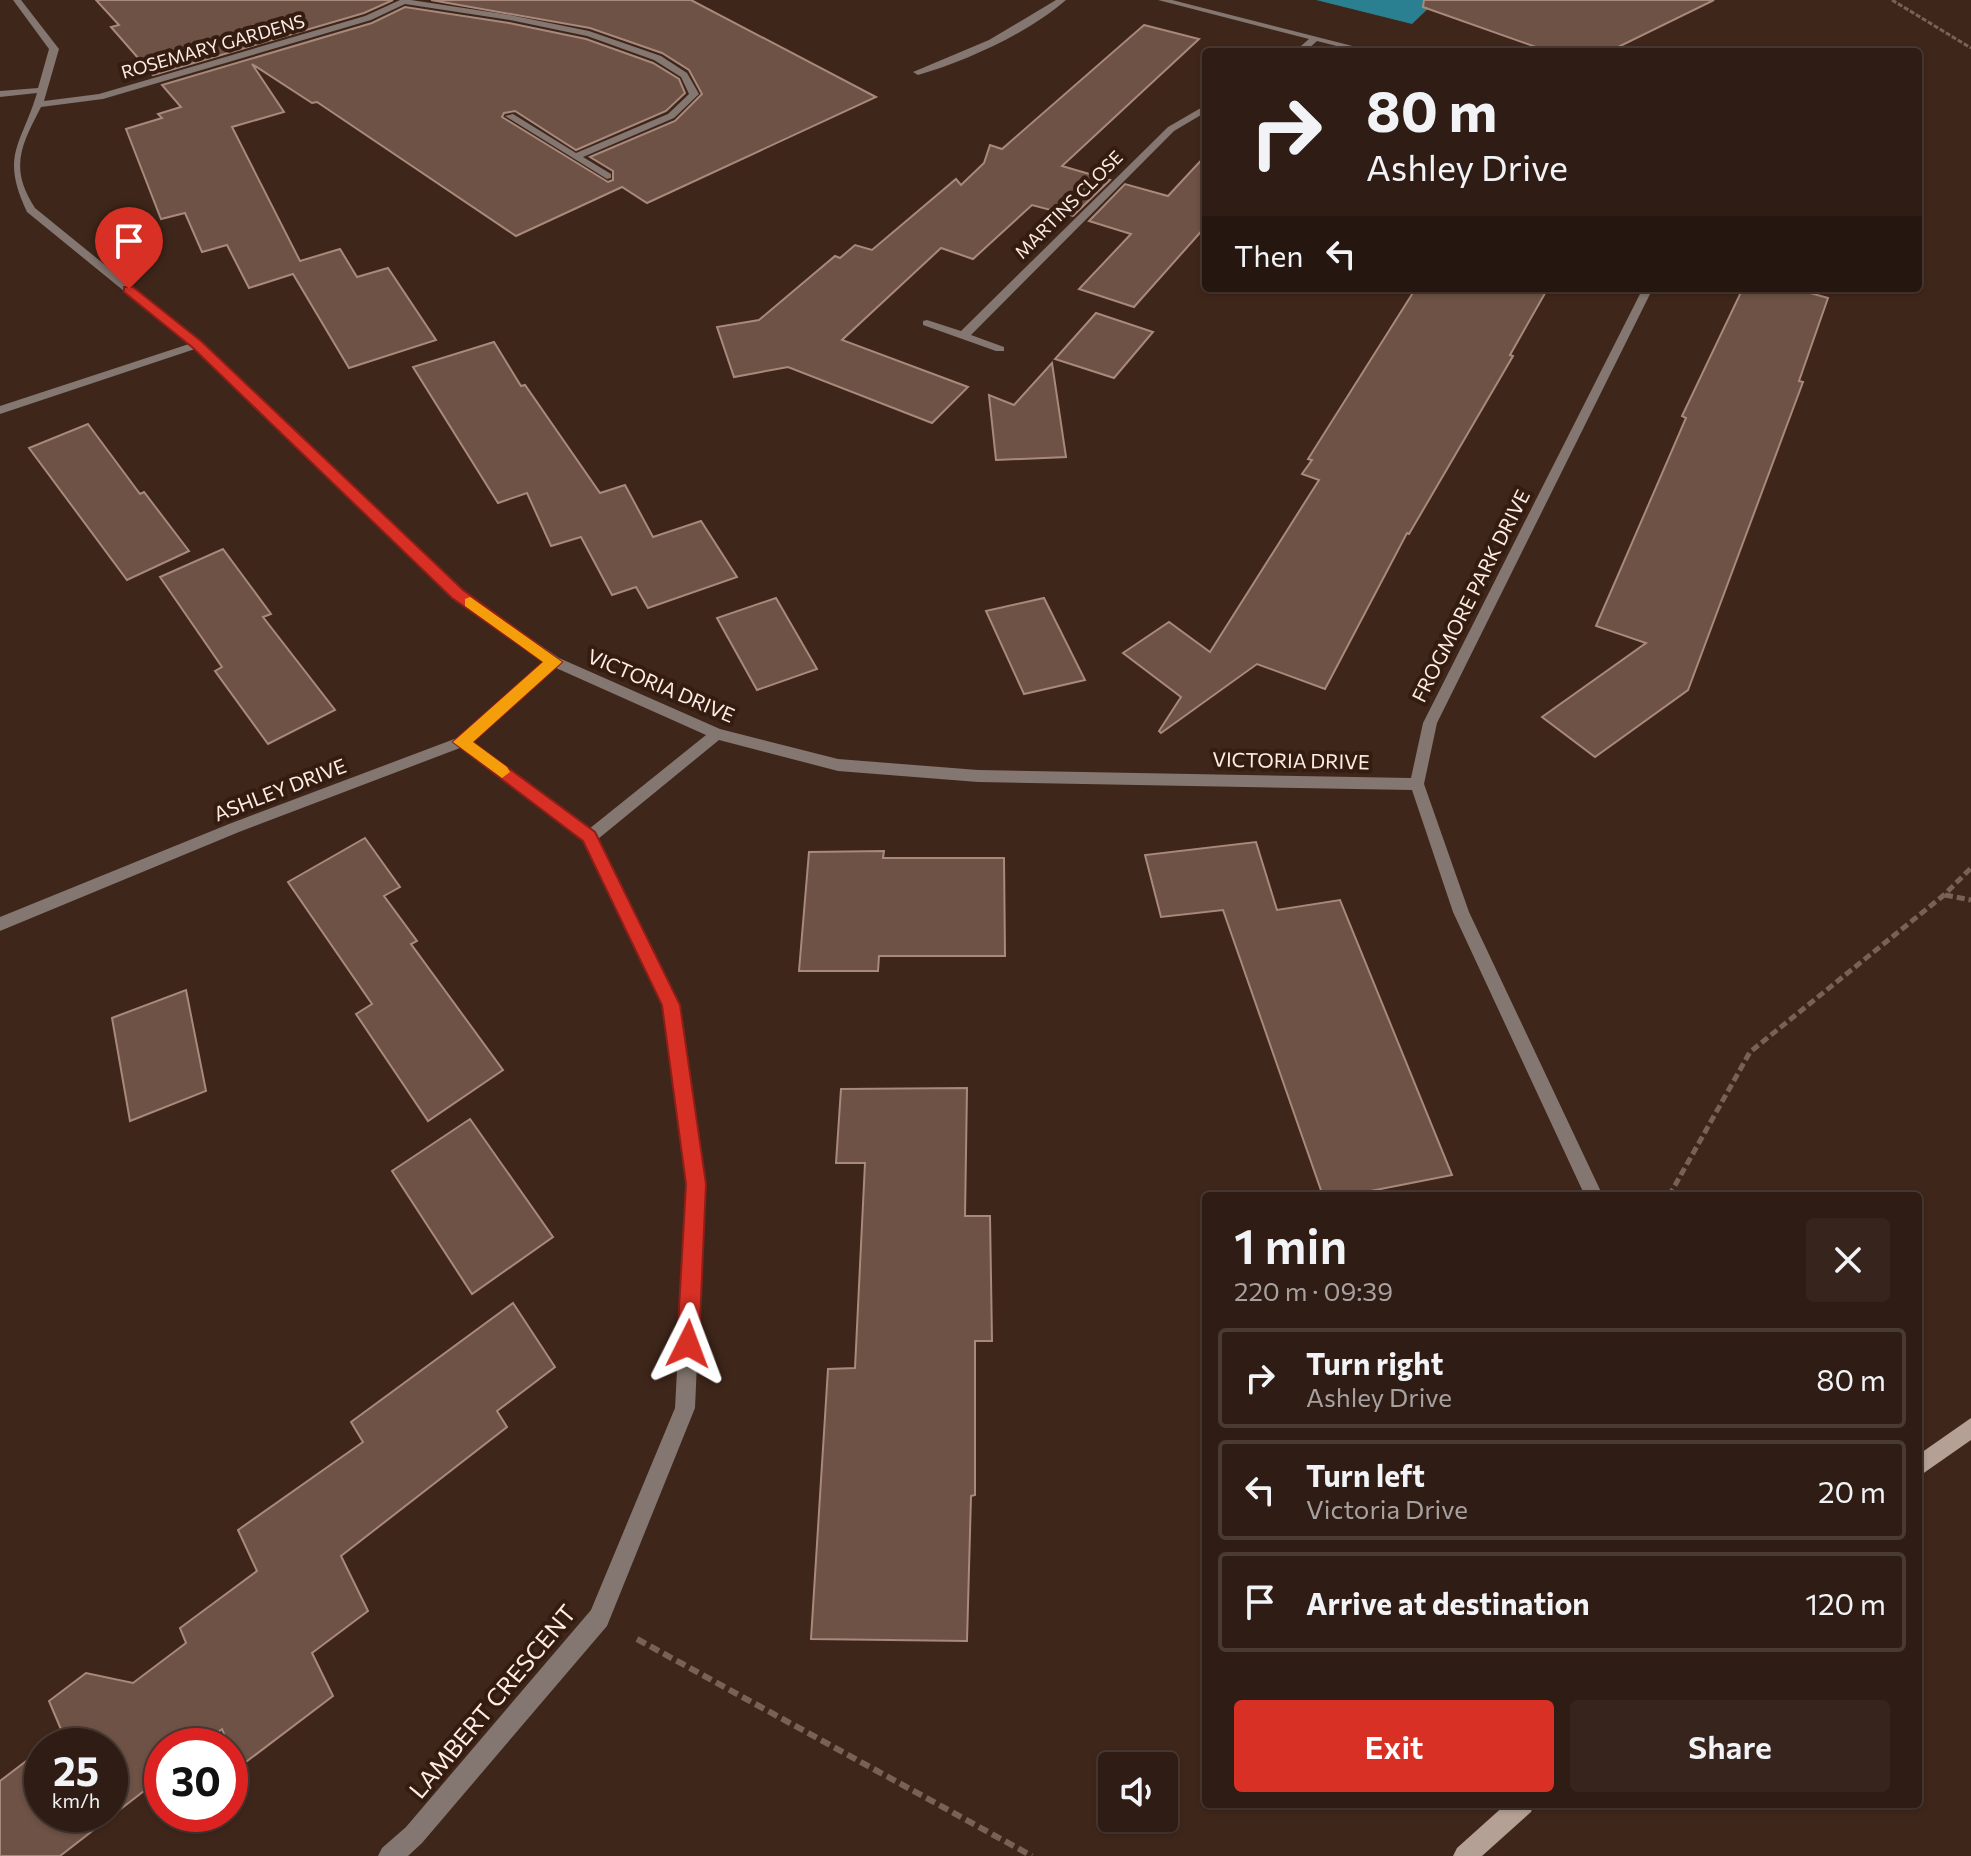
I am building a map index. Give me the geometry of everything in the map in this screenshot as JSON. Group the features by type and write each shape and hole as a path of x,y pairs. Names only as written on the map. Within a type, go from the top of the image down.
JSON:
{"main road":[{"path":"1922,1464 1971,1428"},
{"path":"1465,1856 1519,1808"}],"street":[{"path":"17,0 54,49 38,105"},
{"path":"918,72 955,62 1009,35 1062,0"},
{"path":"1162,0 1355,48"},
{"path":"406,1 599,37 648,53 684,74 694,94 671,116 575,157"},
{"name":"ROSEMARY GARDENS","path":"38,105 100,97 368,18 406,1"},
{"path":"1304,48 1316,38"},
{"path":"0,94 43,90"},
{"name":"VICTORIA DRIVE","path":"38,105 13,147 10,164 18,195 50,226 197,345 458,594 554,662 717,734 838,765 978,776 1417,784"},
{"name":"MARTINS CLOSE","path":"963,336 1171,129 1202,110"},
{"path":"510,116 607,176"},
{"name":"FROGMORE PARK DRIVE","path":"1417,784 1430,723 1646,292"},
{"path":"927,323 1000,349"},
{"path":"0,410 197,345"},
{"name":"ASHLEY DRIVE","path":"0,924 234,828 462,742 554,662"},
{"path":"589,837 717,734"},
{"name":"LAMBERT CRESCENT","path":"390,1856 414,1835 599,1618 685,1408 696,1184 671,1005 589,837 462,742"},
{"path":"1417,784 1461,912 1592,1192"}],"path":[{"path":"1892,0 1971,48"},
{"path":"1671,1192 1750,1052 1944,895 1971,868"},
{"path":"1944,895 1971,900"},
{"path":"599,1618 1032,1856"}],"water":[{"path":"1316,0 1437,0 1412,24"}],"building":[{"path":"96,0 393,0 364,13 153,75 111,27 119,25"},
{"path":"431,0 691,0 876,97 647,203 622,187 516,236 317,102 312,103 252,64 284,112 232,127 300,261 340,249 357,277 388,268 436,340 349,368 293,274 249,288 227,245 202,252 185,213 161,219 126,129 162,118 158,114 181,107 162,85 372,23 405,7 586,39 653,63 679,79 685,93 666,111 576,150 515,111 504,113 502,117 608,182 613,180 613,171 590,157 675,121 702,94 689,70 662,53 590,28"},
{"path":"1424,0 1714,0 1616,48 1539,48 1423,7"},
{"path":"1144,25 1199,39 1062,166 1110,180 1073,216 1032,205 973,259 941,248 842,340 968,387 932,423 788,367 734,377 717,327 759,320 835,256 840,258 855,245 872,250 956,179 961,185 984,163 990,145 1002,149"},
{"path":"1202,159 1202,230 1134,307 1079,289 1131,234 1089,221 1125,184 1168,196"},
{"path":"1413,292 1546,292 1510,355 1513,356 1407,533 1325,689 1257,664 1161,733 1159,731 1181,697 1123,653 1169,622 1210,652 1319,480 1302,474 1312,460 1308,459"},
{"path":"1741,292 1806,292 1828,298 1799,381 1803,382 1688,690 1595,757 1542,717 1646,643 1596,626 1686,418 1682,416"},
{"path":"1096,313 1153,332 1114,378 1055,359"},
{"path":"494,342 521,386 525,385 600,493 625,485 653,537 701,521 737,577 648,608 636,587 612,595 581,537 551,546 527,493 498,503 413,367"},
{"path":"1052,363 1066,457 996,460 989,395 1014,405"},
{"path":"88,424 140,494 144,492 189,551 127,580 29,448"},
{"path":"223,549 271,614 263,617 335,710 268,744 215,671 222,667 160,577"},
{"path":"776,598 817,669 757,690 717,618"},
{"path":"1044,598 1085,680 1024,694 986,611"},
{"path":"365,838 400,887 384,896 417,941 411,944 503,1070 428,1121 356,1014 372,1004 288,882"},
{"path":"1256,842 1277,910 1340,900 1452,1175 1365,1192 1322,1192 1223,910 1161,917 1145,855"},
{"path":"884,851 883,858 1004,858 1005,956 879,956 878,971 799,971 809,852"},
{"path":"186,990 206,1091 130,1121 112,1018"},
{"path":"967,1088 965,1216 990,1216 992,1341 975,1341 975,1495 971,1496 967,1641 811,1639 828,1369 855,1368 865,1163 836,1163 841,1089"},
{"path":"470,1119 553,1237 472,1294 392,1171"},
{"path":"513,1303 555,1367 497,1411 507,1427 341,1556 368,1611 312,1653 333,1696 248,1760 248,1728 144,1728 144,1791 128,1803 128,1728 60,1728 49,1701 86,1673 133,1683 186,1643 180,1628 257,1571 238,1530 363,1442 351,1422"},
{"path":"24,1763 24,1832 91,1832 60,1856 0,1856 0,1781"}],"slow traffic":[{"path":"470,603 554,662 462,742 502,772"}],"route":[{"path":"129,289 197,345 458,594 554,662 462,742 589,837 671,1005 696,1184 688,1344"}]}
